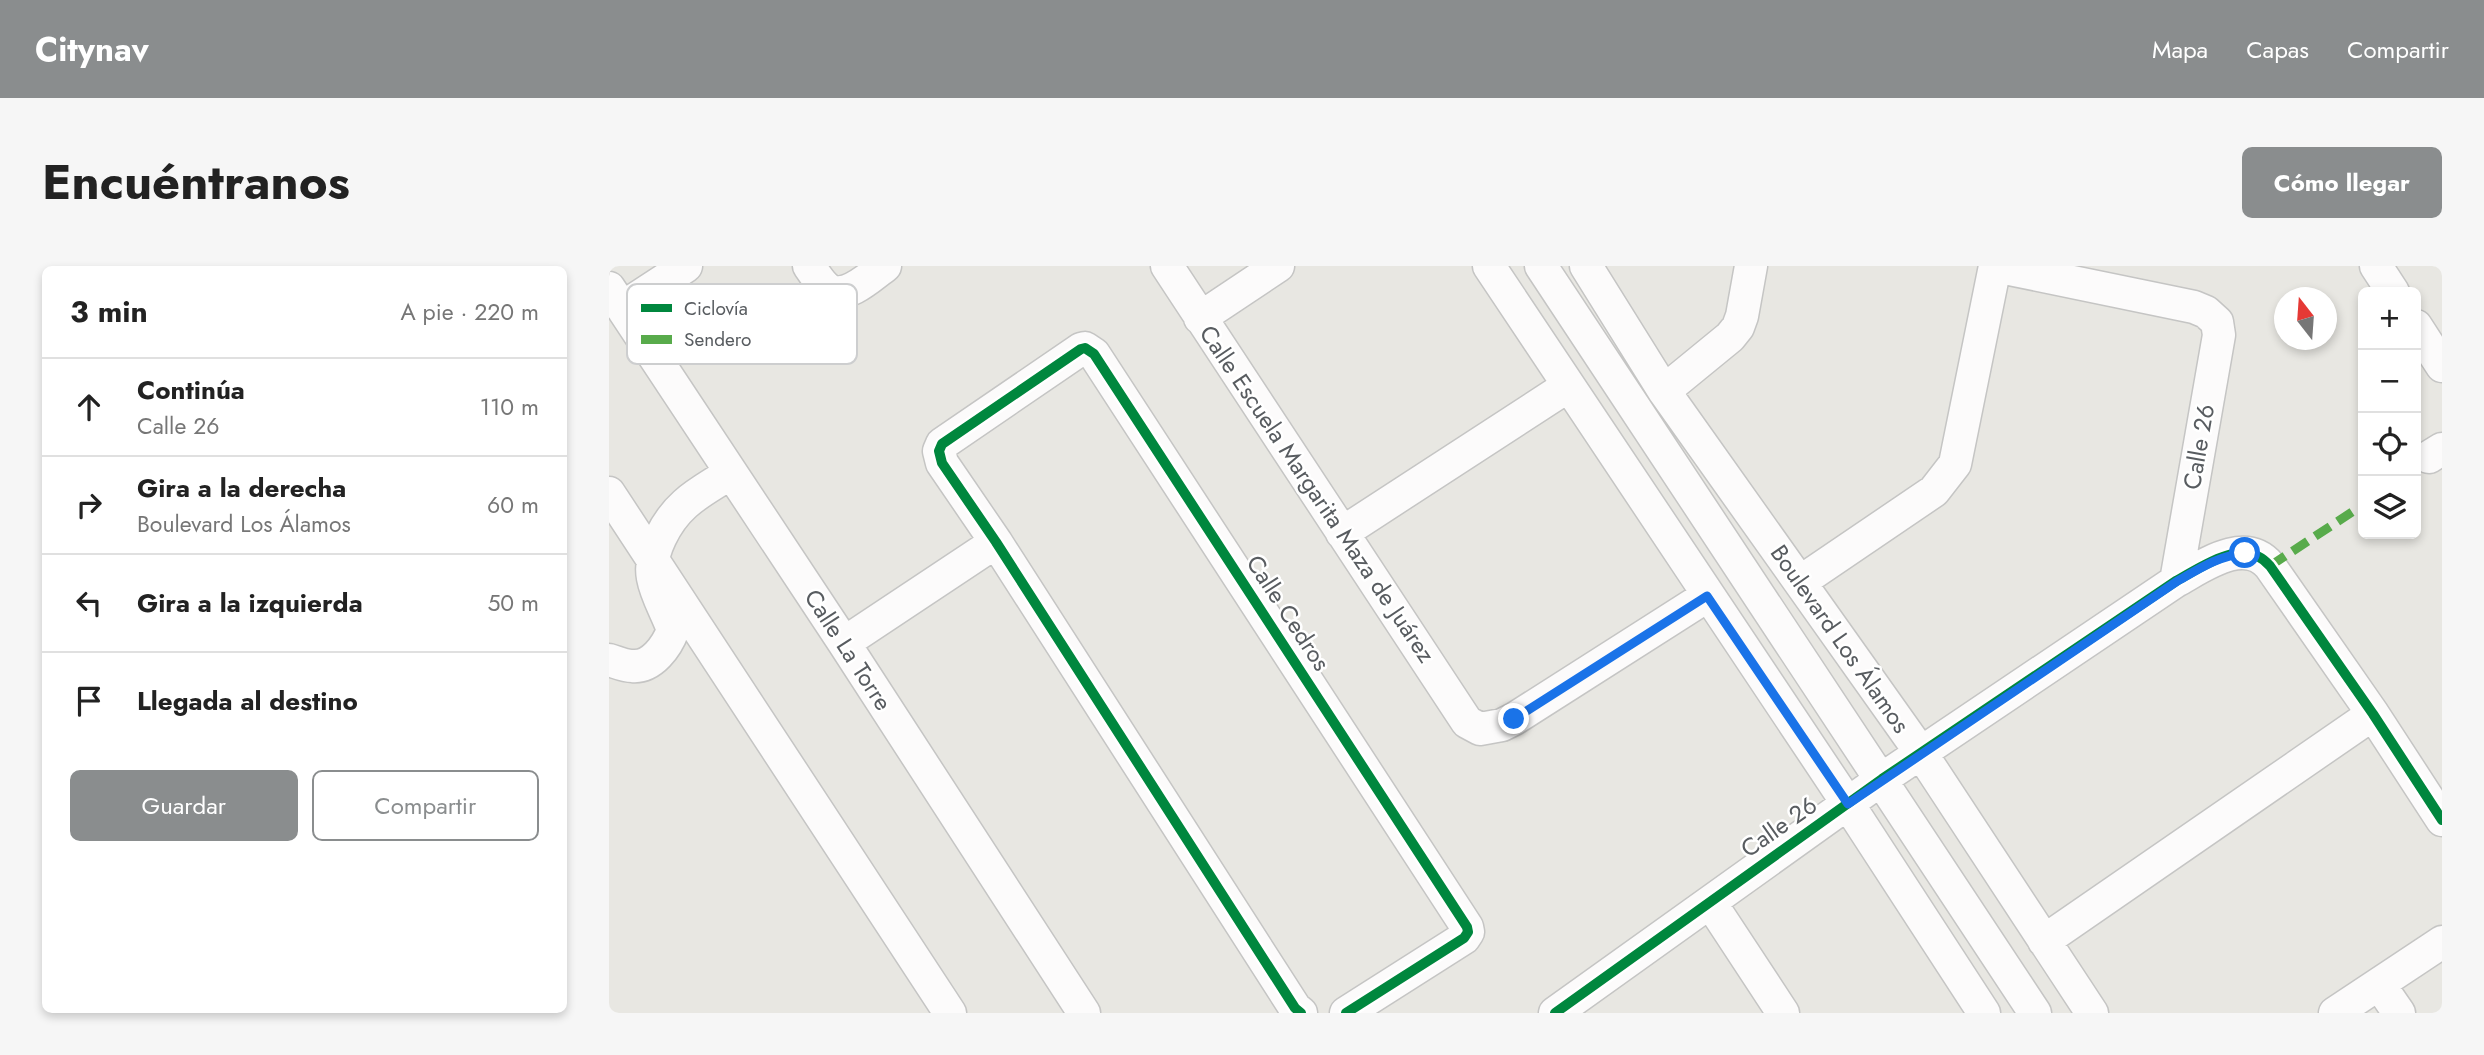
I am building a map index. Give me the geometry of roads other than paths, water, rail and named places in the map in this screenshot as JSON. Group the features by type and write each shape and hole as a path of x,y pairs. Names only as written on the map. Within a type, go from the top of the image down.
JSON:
{"street":[{"path":"647,284 686,266"},
{"path":"809,266 823,284"},
{"path":"857,285 885,266"},
{"name":"Calle Escuela Margarita Maza de Juárez","path":"1167,266 1467,722 1480,729 1502,725 1514,719 1707,596"},
{"path":"1200,318 1278,266"},
{"path":"1489,266 1984,1013"},
{"name":"Boulevard Los Álamos","path":"1541,266 2035,1013"},
{"name":"Boulevard Los Álamos","path":"1587,266 1664,391 1921,753 2092,1013"},
{"path":"1664,391 1730,337 1738,327 1751,266"},
{"path":"1800,582 1934,491 1955,464 1995,266"},
{"name":"Calle 26","path":"1995,266 2195,307 2217,322 2219,335 2176,582"},
{"path":"2376,266 2390,287"},
{"name":"Calle La Torre","path":"616,298 627,315"},
{"path":"2421,334 2442,366"},
{"name":"Calle Cedros","path":"996,542 942,463 939,451 942,444 1085,348 1094,354 1467,927 1468,932 1464,938 1346,1013"},
{"name":"Calle La Torre","path":"659,364 1084,1013"},
{"path":"1342,533 1568,386"},
{"path":"609,660 635,667 650,661 669,641 673,629 653,578 653,559 670,522 685,505 730,472"},
{"path":"609,493 950,1013"},
{"path":"844,643 996,542 1298,1011"},
{"name":"Calle 26","path":"1555,1013 1588,1004 1710,902 1882,779 2176,582 2227,555 2245,553 2265,560 2373,715"},
{"path":"2044,941 2373,715 2442,820"},
{"path":"1710,902 1783,1013"},
{"path":"2335,1013 2442,942"},
{"path":"2379,984 2399,1013"}]}
